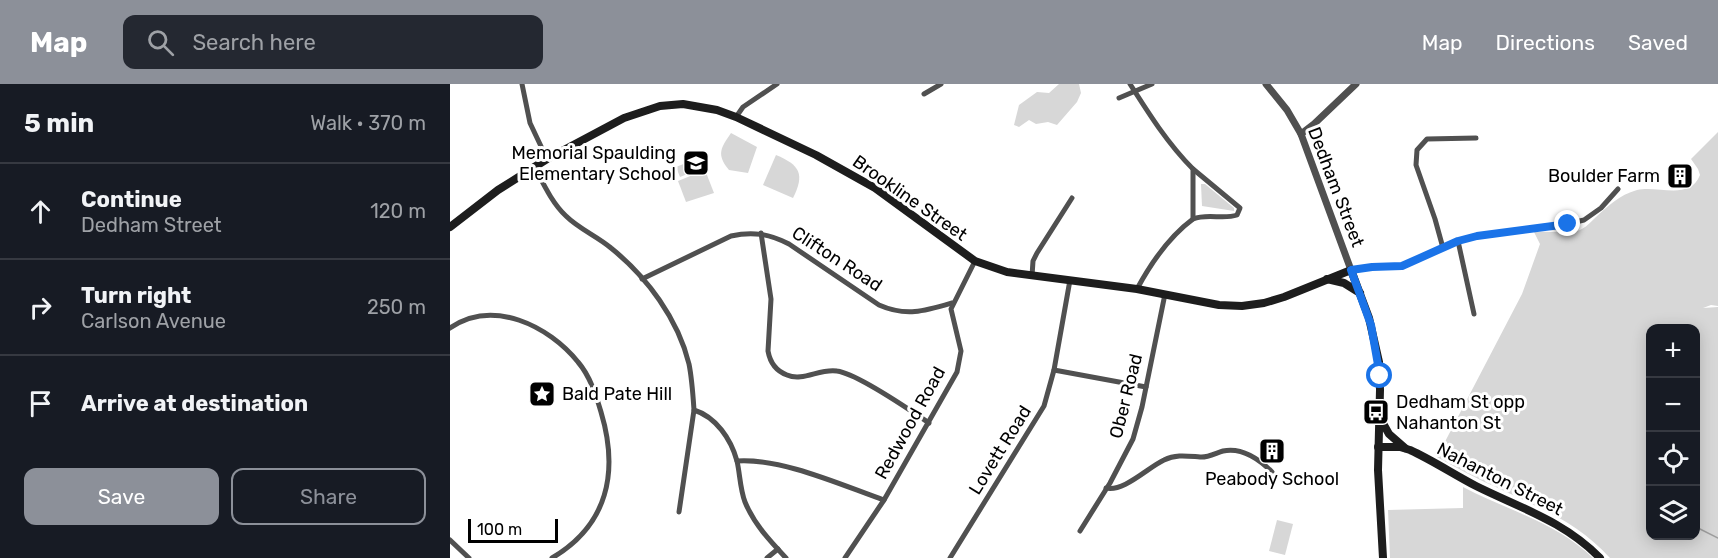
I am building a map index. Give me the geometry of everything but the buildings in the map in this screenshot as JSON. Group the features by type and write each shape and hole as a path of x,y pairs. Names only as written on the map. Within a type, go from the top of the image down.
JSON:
{"main road":[{"name":"Brookline Street","path":"450,227 534,166 624,118 660,106 683,104 717,110 736,117 859,178 975,261 993,268 1032,276 1137,289 1219,305 1242,306 1284,297 1351,270"},
{"name":"Dedham Street","path":"1351,270 1361,294 1377,351 1380,376 1378,447 1383,558"},
{"path":"1326,279 1347,284 1361,294"},
{"path":"1379,414 1389,434 1410,450"},
{"name":"Nahanton Street","path":"1378,447 1400,447 1410,450 1479,487 1562,526 1600,558"}],"street":[{"path":"522,84 530,123 547,159"},
{"path":"736,117 743,106 777,84"},
{"path":"924,94 941,84"},
{"path":"1130,84 1158,128 1179,155 1240,208 1237,215 1231,217 1203,215 1180,229 1143,277 1137,289"},
{"path":"1119,98 1152,84"},
{"name":"Dedham Street","path":"1266,84 1287,110 1301,134 1351,270"},
{"path":"1301,134 1356,84"},
{"path":"1443,248 1436,219 1416,165 1416,154 1419,146 1427,139 1476,138"},
{"path":"534,166 565,216 609,245 642,279 668,314 682,343 689,365 694,410 679,512"},
{"path":"1193,169 1193,219"},
{"path":"1351,270 1402,266 1458,241 1477,236 1584,220 1601,208 1618,189"},
{"path":"1032,276 1033,261 1037,253 1072,198"},
{"path":"761,233 771,299 768,351 775,366 791,377 827,370 847,374 929,423"},
{"name":"Clifton Road","path":"642,279 731,236 761,233 789,244 879,305 895,312 914,312 952,303"},
{"path":"1458,241 1474,314"},
{"path":"952,303 975,261"},
{"name":"Lovett Road","path":"950,558 1040,414 1054,370 1070,280"},
{"name":"Ober Road","path":"1080,531 1131,444 1146,387 1165,294"},
{"name":"Redwood Road","path":"845,558 884,500 949,388 961,362 961,351 951,314 952,303"},
{"path":"450,328 474,316 501,316 524,322 547,334 564,348 579,363 589,379 605,424 610,470 606,490 601,507 583,534 552,558"},
{"path":"1054,370 1146,387"},
{"path":"694,410 702,412 726,435 737,460 744,499 752,518 786,558"},
{"path":"1106,488 1119,488 1172,457 1190,455 1200,457 1225,451 1244,453 1263,463 1272,472"},
{"path":"737,460 752,460 783,466 884,500"},
{"path":"450,540 469,558"},
{"path":"767,558 778,549"}],"shaded area":[{"path":"1059,84 1079,84 1081,93 1077,102 1057,125 1048,122 1036,124 1029,120 1019,127 1014,125 1019,105 1037,92 1049,93"},
{"path":"1718,132 1718,306 1711,305 1703,308 1718,307 1718,558 1610,558 1585,535 1558,517 1437,457 1522,294 1540,244 1534,232 1580,230 1614,201 1637,190 1689,188 1700,175 1691,159"},
{"path":"731,133 757,147 748,173 729,170 722,160 721,151"},
{"path":"776,155 798,171 799,183 793,198 763,185"},
{"path":"696,159 700,169 680,177 676,167"},
{"path":"705,170 714,193 686,202 678,181"},
{"path":"1201,184 1205,184 1234,208 1234,211 1202,206"},
{"path":"1463,487 1548,526 1564,535 1593,558 1390,558 1388,510 1463,508"},
{"path":"1277,520 1293,524 1285,555 1269,551"}],"waterway":[{"path":"1700,529 1718,538"}],"place":[{"name":"Memorial Spaulding Elementary School","path":"696,163"},
{"name":"Boulder Farm","path":"1680,176"},
{"name":"Bald Pate Hill","path":"542,394"},
{"name":"Dedham St opp Nahanton St","path":"1376,412"},
{"name":"Peabody School","path":"1272,451"}],"route":[{"path":"1380,376 1371,325 1351,270 1402,266 1458,241 1477,236 1568,224"}]}
